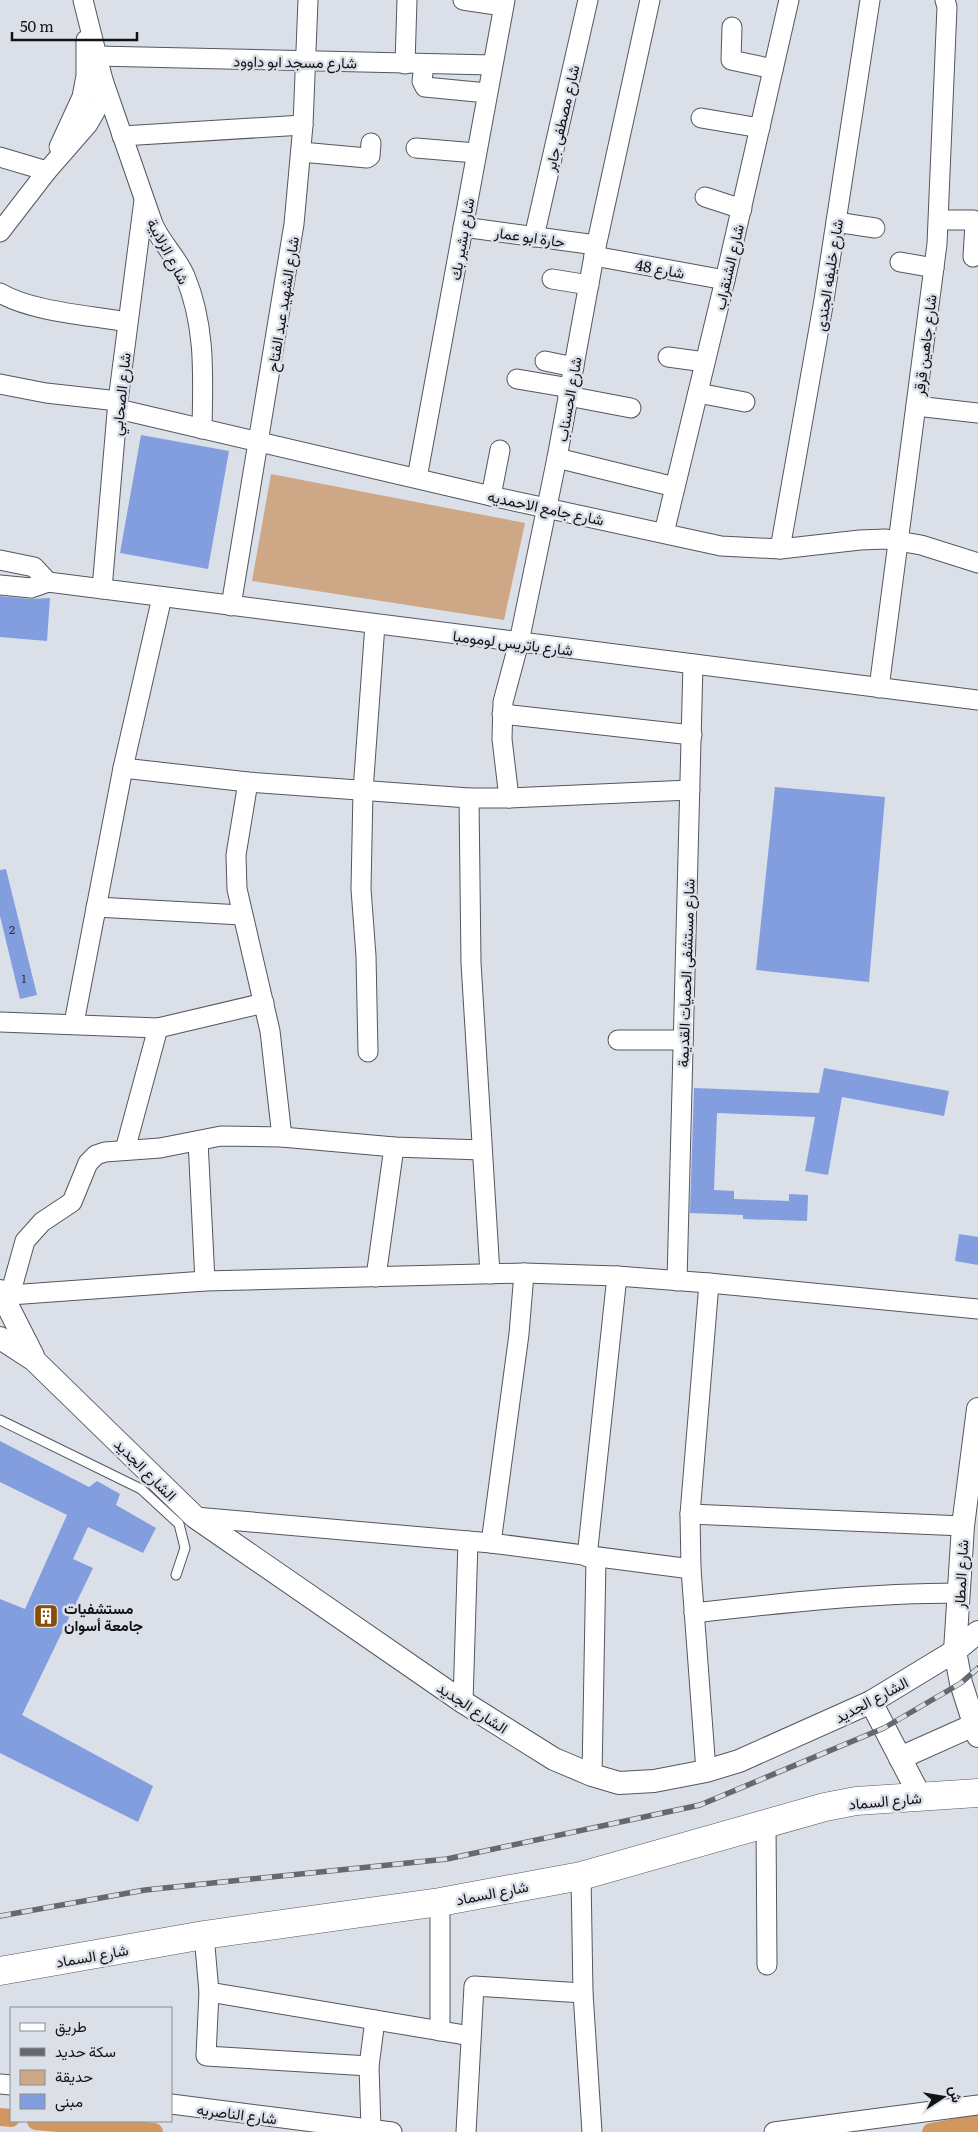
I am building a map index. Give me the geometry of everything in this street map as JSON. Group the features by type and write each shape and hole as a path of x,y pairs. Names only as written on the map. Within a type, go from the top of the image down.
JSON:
{"highway":[{"name":"شارع السماد","path":"0,1971 204,1935 440,1902 581,1876 766,1822 856,1801 978,1793"}],"street":[{"name":"شارع الشهيد عبد الفتاح","path":"231,606 293,234 303,125 308,0"},
{"path":"405,64 407,0"},
{"path":"463,0 504,3"},
{"name":"شارع مصطفى جابر","path":"534,237 588,0"},
{"name":"شارع الحسناب","path":"509,798 502,739 502,714 547,508 595,251 650,0"},
{"name":"شارع الشنقراب","path":"664,533 742,209 788,0"},
{"name":"شارع خليفه الجندى","path":"780,548 836,222 870,0"},
{"name":"شارع جاهين قرقر","path":"879,688 939,220 948,7 945,0"},
{"name":"شارع بشير بك","path":"417,478 504,3"},
{"path":"0,232 47,171 95,114 103,92 102,80 85,8"},
{"path":"47,171 82,97 86,76 85,8"},
{"path":"732,26 731,60 773,69"},
{"name":"شارع مسجد ابو داوود","path":"97,56 492,65"},
{"path":"424,64 422,82 425,87 488,93"},
{"name":"شارع الزلابية","path":"102,80 157,233 185,276 201,333 204,359 202,429"},
{"path":"701,118 760,128"},
{"path":"122,136 303,125"},
{"path":"301,152 367,158 370,156 371,143"},
{"path":"416,148 476,153"},
{"path":"0,157 47,171"},
{"path":"706,197 742,209"},
{"name":"شارع الصحابي","path":"102,589 118,405 127,322 144,200"},
{"path":"939,220 973,220 975,224 973,257"},
{"path":"836,222 875,228"},
{"name":"حارة ابو عمار","path":"463,227 534,237 595,251"},
{"name":"شارع 48","path":"595,251 725,280"},
{"path":"900,262 934,268"},
{"path":"552,279 589,285"},
{"path":"0,293 8,298 43,307 127,322"},
{"path":"668,357 706,362"},
{"path":"545,361 574,367"},
{"path":"517,379 631,408"},
{"name":"شارع جامع الاحمديه","path":"0,384 118,405 202,429 491,496 721,546 780,548 860,540 899,541 978,563"},
{"path":"698,393 745,402"},
{"path":"916,406 978,413"},
{"path":"491,496 500,450"},
{"path":"557,458 675,487"},
{"path":"0,560 34,567 48,582"},
{"name":"شارع باتريس لومومبا","path":"0,585 31,588 48,582 978,700"},
{"path":"74,1023 123,768 162,597"},
{"path":"368,1052 366,956 361,889 363,791 375,624"},
{"name":"شارع مستشفى الحميات القديمة","path":"677,1281 693,664"},
{"path":"502,714 692,734"},
{"path":"123,768 248,782 470,798 690,790"},
{"path":"248,782 236,855 237,889 270,1032 282,1137"},
{"path":"470,798 471,962 490,1274"},
{"path":"96,907 242,916"},
{"path":"0,1022 74,1023 158,1028 264,1003"},
{"path":"125,1150 158,1028"},
{"path":"618,1040 683,1040"},
{"path":"482,1150 394,1147 282,1137 221,1136 160,1148 105,1152 96,1155 88,1163 72,1202 32,1231 25,1241 5,1297 205,1281 524,1273 617,1276 709,1283 978,1309"},
{"path":"198,1141 205,1281"},
{"path":"376,1277 394,1147"},
{"path":"491,1542 518,1344 524,1273"},
{"path":"592,1775 591,1557 617,1276"},
{"path":"706,1770 691,1569 690,1514 709,1283"},
{"name":"الشارع الجديد","path":"5,1297 34,1360"},
{"name":"الشارع الجديد","path":"0,1338 34,1360 195,1517 463,1702 554,1759 592,1775 619,1783 654,1781 706,1770 770,1749 871,1702 955,1651 978,1632"},
{"name":"شارع المطار","path":"976,1730 961,1682 955,1651 963,1526 978,1409"},
{"path":"690,1514 963,1526"},
{"path":"195,1517 491,1542 691,1569"},
{"path":"463,1702 468,1541"},
{"path":"694,1613 843,1596 896,1593 959,1593"},
{"path":"871,1702 921,1798"},
{"path":"900,1758 976,1730"},
{"path":"766,1822 767,1965"},
{"path":"581,1876 584,1993 592,2132"},
{"path":"440,1902 440,2031"},
{"path":"204,1935 209,1992 205,2051 208,2058 369,2066"},
{"path":"466,2132 472,1989 474,1986 584,1993"},
{"path":"209,1992 471,2036"},
{"path":"371,2129 369,2066 375,2020"},
{"name":"شارع الناصريه","path":"172,2104 392,2132"},
{"path":"774,2132 978,2106"}],"lane":[{"path":"0,1420 141,1489 179,1524 185,1548 176,1575"}],"green space":[{"path":"271,474 525,523 504,620 252,581"}],"building":[{"path":"141,435 229,451 208,569 120,553"},
{"path":"0,596 30,599 50,598 47,641 0,637"},
{"path":"775,787 885,797 869,982 756,970"},
{"path":"6,869 37,995 20,999 0,916 0,870"},
{"path":"824,1068 949,1091 944,1116 842,1097 828,1175 805,1171 815,1117 717,1113 714,1190 734,1191 734,1199 789,1201 789,1194 808,1195 807,1221 743,1219 743,1215 690,1213 694,1088 819,1093"},
{"path":"959,1234 978,1237 978,1265 955,1261"},
{"name":"مستشفيات جامعة أسوان","path":"0,1441 89,1487 97,1481 120,1494 116,1505 156,1528 143,1553 88,1527 73,1559 93,1568 22,1715 153,1786 138,1822 0,1753 0,1599 25,1609 67,1515 0,1482"}],"waterway":[{"path":"0,2117 10,2118"},
{"path":"47,2122 154,2132"},
{"path":"931,2132 978,2123"}],"railway":[{"path":"0,1916 145,1890 447,1859 700,1805 884,1728 961,1683 978,1668"}],"place":[{"name":"مستشفيات جامعة أسوان","path":"46,1616"}]}
